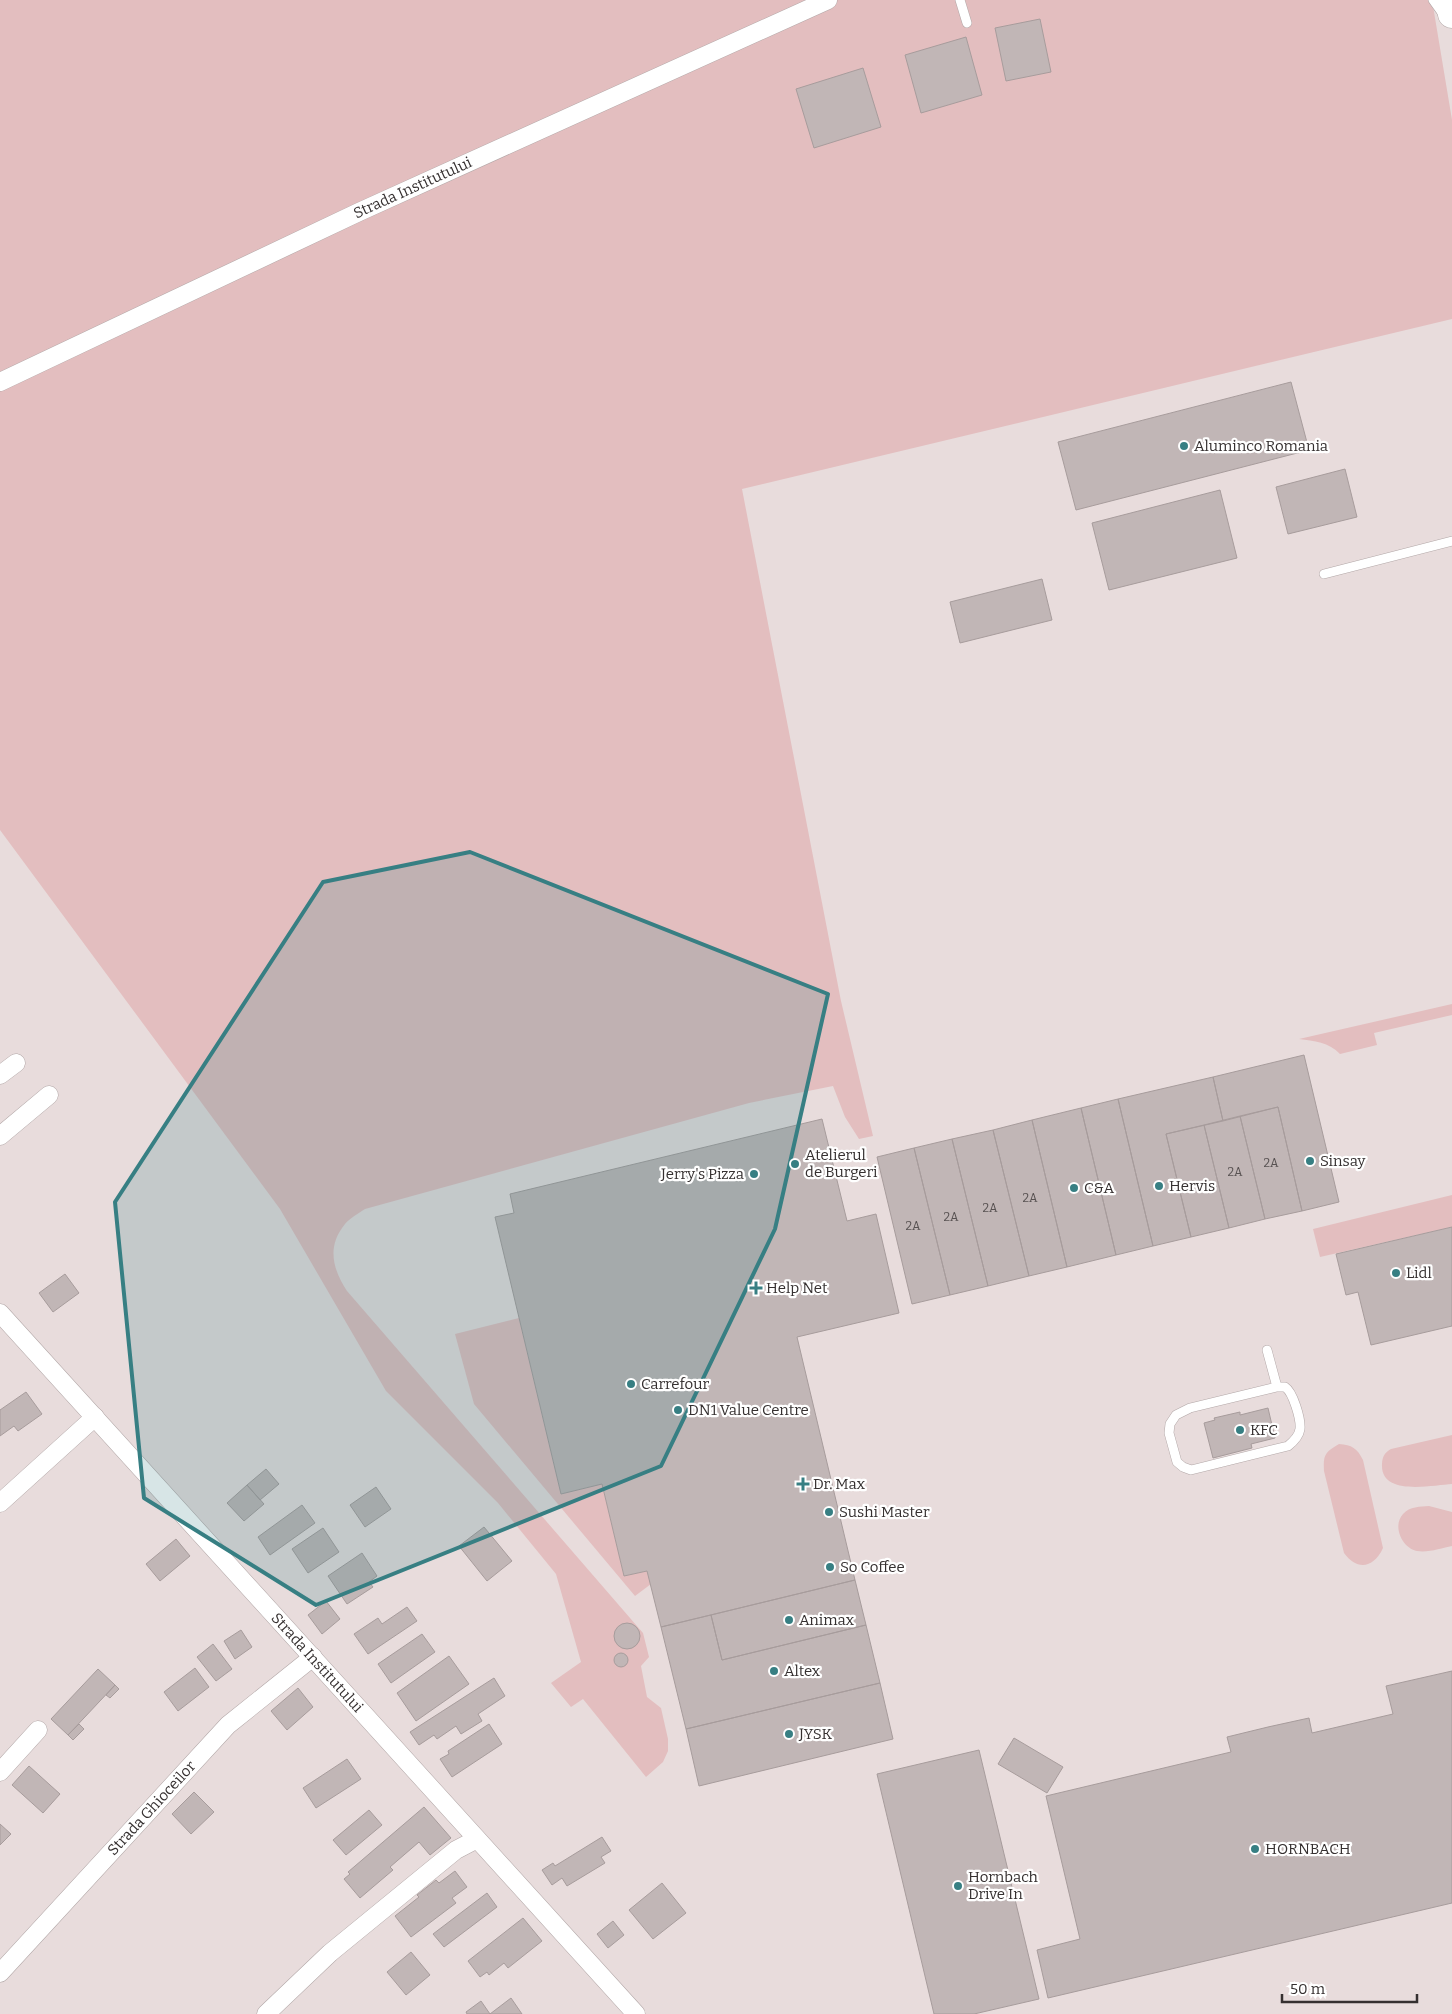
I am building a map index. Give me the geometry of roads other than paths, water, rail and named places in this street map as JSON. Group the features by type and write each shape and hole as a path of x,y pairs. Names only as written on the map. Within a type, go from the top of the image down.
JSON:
{"highway":[{"path":"1449,0 1452,14"}],"street":[{"name":"Strada Institutului","path":"0,382 359,212 828,0"},
{"path":"0,1075 16,1063"},
{"path":"0,1136 49,1094"},
{"name":"Strada Institutului","path":"0,1313 636,2014"},
{"path":"0,1503 95,1417"},
{"name":"Strada Ghioceilor","path":"0,1973 228,1725 313,1656"},
{"path":"0,1772 38,1730"},
{"path":"266,2014 338,1947 456,1850 477,1840"}],"lane":[{"path":"960,0 967,23"},
{"path":"1433,0 1452,24"},
{"path":"1324,574 1452,541"},
{"path":"1267,1350 1277,1387"},
{"path":"1277,1387 1285,1387 1291,1393 1299,1425 1295,1439 1288,1446 1191,1470 1177,1462 1169,1433 1170,1424 1176,1415 1190,1408 1277,1387"}],"place":[{"name":"Aluminco Romania","path":"1184,446"},
{"name":"Sinsay","path":"1310,1161"},
{"name":"Atelierul de Burgeri","path":"795,1164"},
{"name":"Jerry's Pizza","path":"754,1174"},
{"name":"Hervis","path":"1159,1186"},
{"name":"C&A","path":"1074,1188"},
{"name":"Lidl","path":"1396,1273"},
{"name":"Help Net","path":"756,1288"},
{"name":"Carrefour","path":"631,1384"},
{"name":"DN1 Value Centre","path":"678,1410"},
{"name":"KFC","path":"1240,1430"},
{"name":"Dr. Max","path":"803,1484"},
{"name":"Sushi Master","path":"829,1512"},
{"name":"So Coffee","path":"830,1567"},
{"name":"Animax","path":"789,1620"},
{"name":"Altex","path":"774,1671"},
{"name":"JYSK","path":"789,1734"},
{"name":"HORNBACH","path":"1255,1849"},
{"name":"Hornbach Drive In","path":"958,1886"}]}
